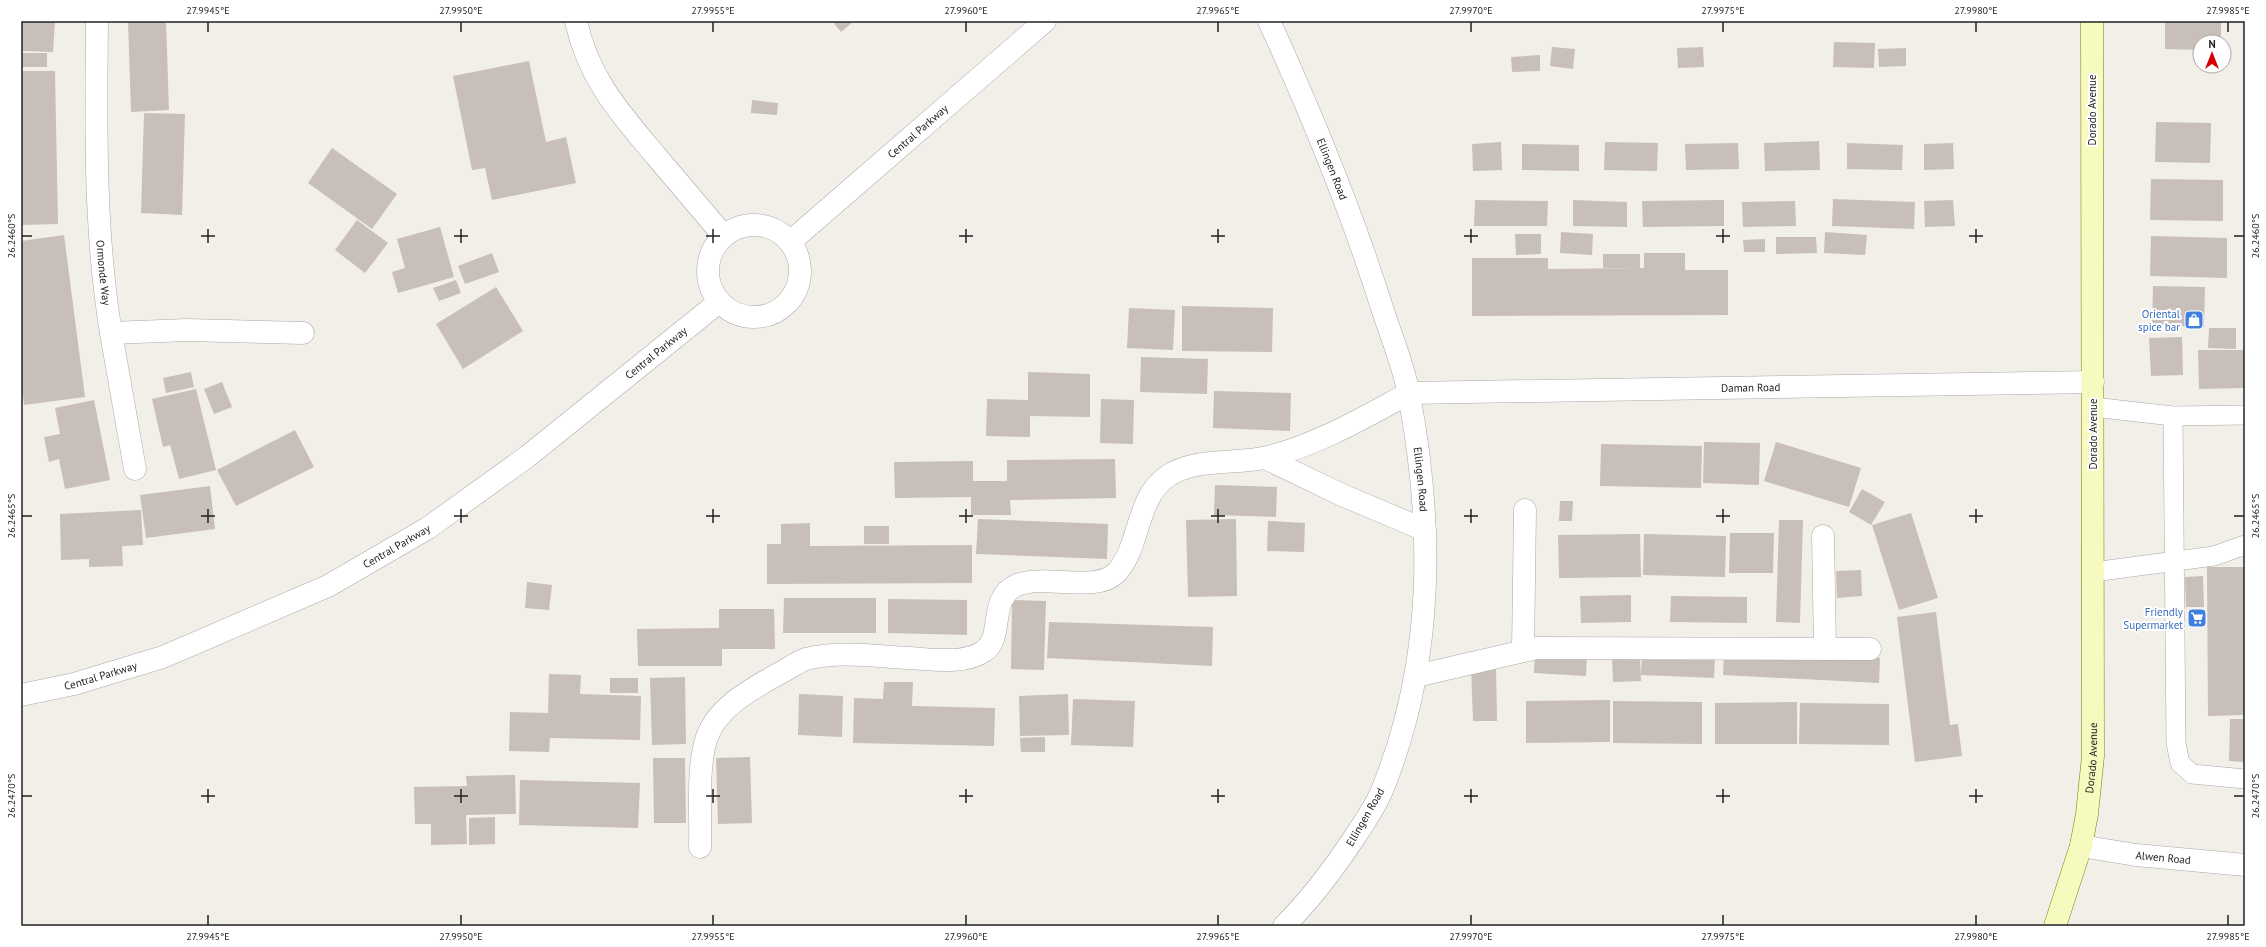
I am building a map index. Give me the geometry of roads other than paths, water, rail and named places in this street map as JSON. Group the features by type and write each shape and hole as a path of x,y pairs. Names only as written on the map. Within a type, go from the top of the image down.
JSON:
{"street":[{"name":"Ormonde Way","path":"97,21 96,171 104,276 111,333 135,469"},
{"path":"576,21 580,42 592,71 612,104 723,235"},
{"name":"Central Parkway","path":"790,242 1045,21"},
{"name":"Ellingen Road","path":"1269,21 1364,250 1409,393 1422,485 1426,583 1423,632 1416,676 1401,735 1382,790 1337,864 1302,908 1284,926"},
{"name":"Dorado Avenue","path":"2055,926 2081,846 2089,801 2093,756 2092,21"},
{"path":"751,224 773,229 790,242 798,256 800,272 797,287 790,301 777,311 763,316 746,316 731,312 719,302 711,290 707,275 708,260 714,246 723,235 736,227 751,224"},
{"name":"Central Parkway","path":"21,695 74,684 163,657 328,586 428,528 528,456 719,302"},
{"path":"111,333 187,330 303,333"},
{"name":"Daman Road","path":"1409,393 2093,382"},
{"path":"700,847 702,763 706,739 715,722 736,699 804,660 840,655 953,659 976,656 985,651 991,644 999,605 1006,592 1014,586 1039,580 1097,582 1111,577 1117,572 1128,553 1147,502 1156,486 1167,476 1189,467 1265,458 1312,443 1342,430 1409,393"},
{"path":"1265,458 1342,494 1425,530"},
{"path":"1523,651 1525,510"},
{"path":"1823,536 1825,648"},
{"path":"1416,676 1537,648 1870,649"},
{"name":"Alwen Road","path":"2081,846 2136,855 2245,865"}],"lane":[{"path":"2093,407 2172,416 2245,415"},
{"path":"2172,416 2176,743 2180,763 2192,774 2245,779"},
{"path":"2093,572 2174,563 2214,556 2245,545"}],"place":[{"name":"Oriental spice bar","path":"2194,320"},
{"name":"Friendly Supermarket","path":"2197,618"}]}
